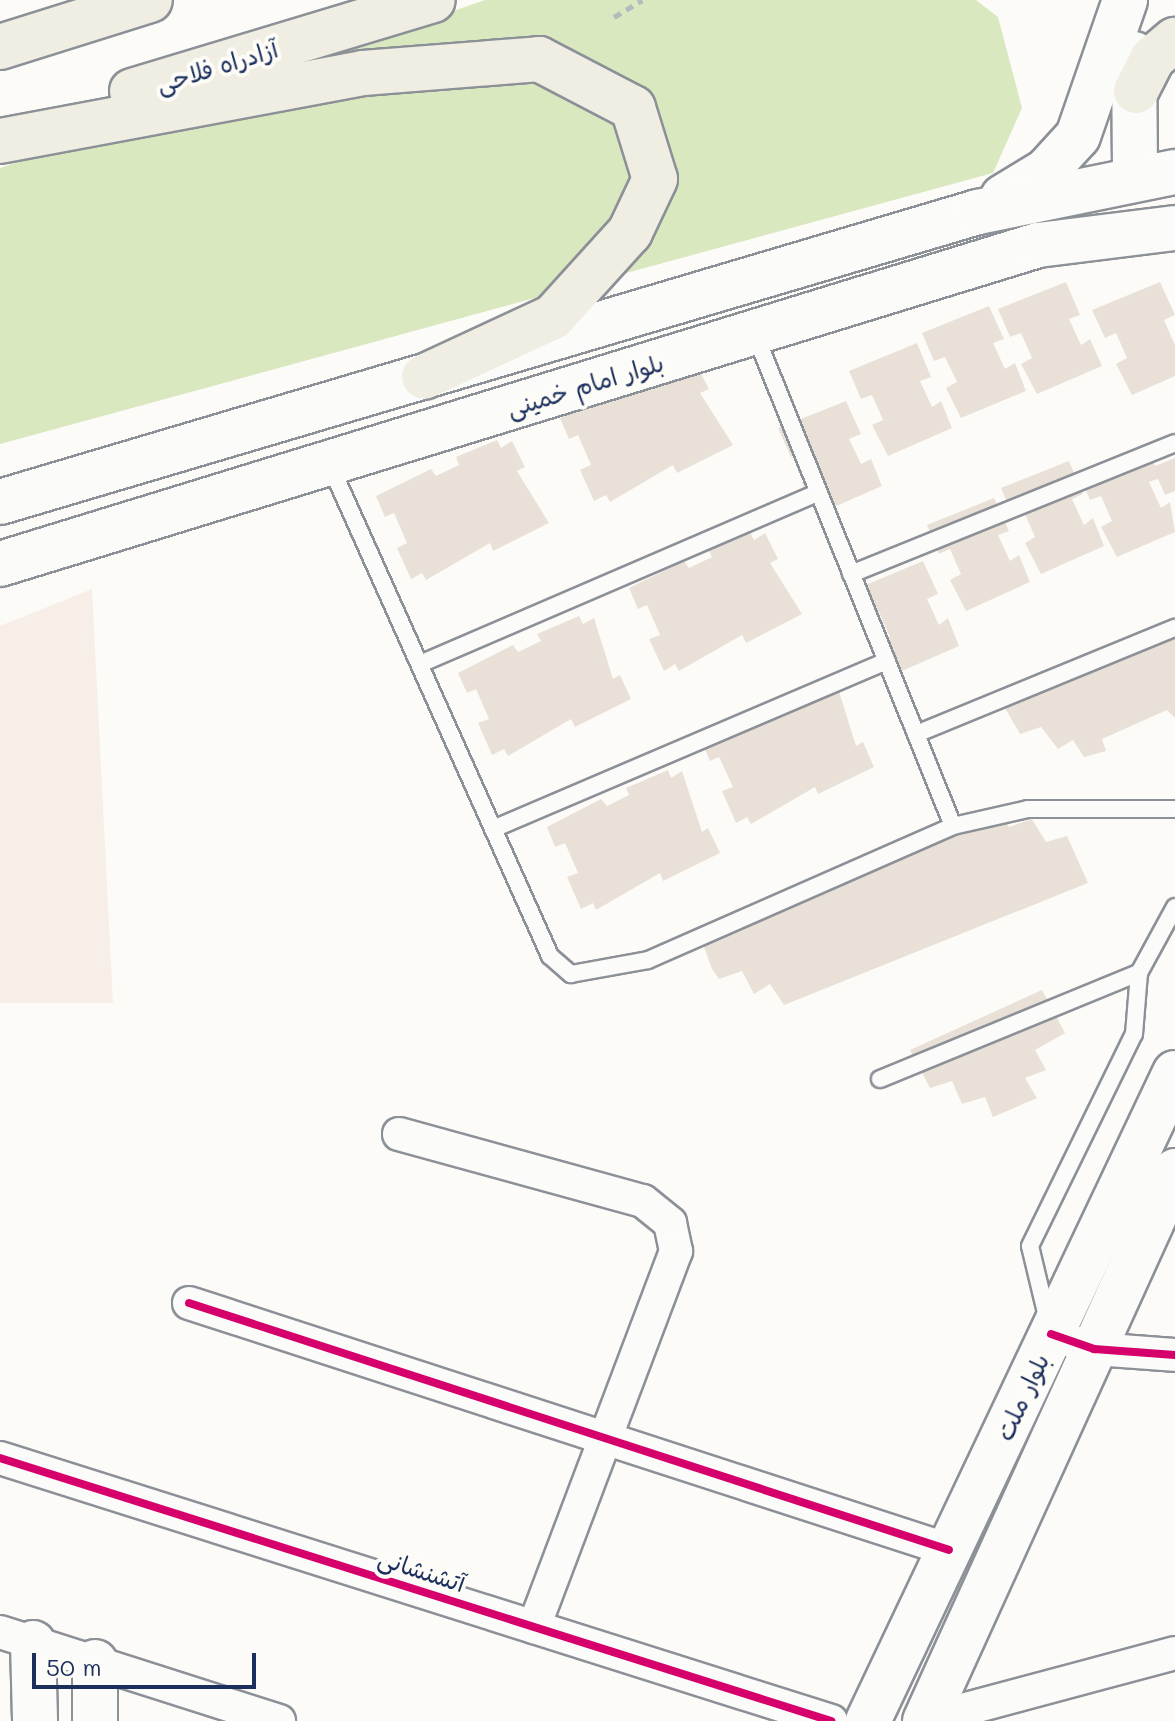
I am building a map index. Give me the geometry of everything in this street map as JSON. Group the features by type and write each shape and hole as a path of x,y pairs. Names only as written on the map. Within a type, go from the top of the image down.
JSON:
{"highway":[{"path":"0,47 150,0"},
{"name":"آزادراه فلاحی","path":"0,132 433,0"},
{"path":"1136,91 1152,59 1175,40"},
{"path":"0,141 363,73 539,59 633,108 655,179 630,232 553,317 424,377"}],"main road":[{"path":"0,502 978,212 1155,175 1136,91 1128,0"},
{"path":"978,212 1046,171 1078,136 1128,0"},
{"name":"بلوار امام خمینی","path":"0,564 1038,245 1175,228"},
{"path":"110,470 106,496 135,522"},
{"name":"بلوار ملت","path":"868,1721 1175,1073"},
{"name":"بلوار ملت","path":"925,1721 1175,1171"},
{"path":"17,1637 35,1721"},
{"path":"95,1662 95,1721"}],"street":[{"path":"399,1134 643,1201 670,1223 676,1251 608,1439 534,1627"},
{"path":"189,1303 949,1550"},
{"path":"1051,1334 1094,1349 1175,1355"},
{"name":"آتشنشانی","path":"0,1458 831,1721"},
{"path":"17,1637 279,1721"},
{"path":"925,1721 1175,1653"}],"lane":[{"path":"754,333 953,826"},
{"path":"851,574 1175,443"},
{"path":"330,463 550,956 571,974 648,960 953,826 1028,809 1175,809"},
{"path":"420,664 818,493"},
{"path":"916,734 1175,628"},
{"path":"493,829 887,661"},
{"path":"1051,1334 1030,1246 1134,1034 1139,973 1175,907"},
{"path":"880,1079 1139,973"}],"path":[{"path":"614,17 642,0"}],"shaded area":[{"path":"92,589 113,1003 0,1003 0,626"}],"green space":[{"path":"485,0 976,0 998,17 1022,108 993,173 0,444 0,168"}],"building":[{"path":"1066,282 1080,315 1069,319 1081,345 1090,339 1102,366 1037,394 1021,364 1032,358 1021,333 1010,337 998,309"},
{"path":"1160,282 1175,315 1164,320 1175,345 1175,376 1132,395 1116,364 1127,358 1116,333 1105,338 1092,310"},
{"path":"989,306 1004,339 993,343 1005,369 1015,363 1026,391 961,418 946,388 957,382 945,357 934,361 922,333"},
{"path":"917,343 931,377 920,381 932,407 941,401 952,428 888,456 872,425 883,420 872,395 861,399 849,371"},
{"path":"696,364 709,389 700,393 733,445 677,473 673,465 610,502 606,495 594,501 580,470 591,465 578,435 569,439 560,418"},
{"path":"846,401 861,434 849,439 861,464 871,459 882,486 818,514 802,483 813,477 802,452 791,457 778,428"},
{"path":"497,440 501,448 512,441 525,467 517,471 549,523 493,551 490,543 426,580 422,573 411,579 397,548 407,543 394,513 385,517 376,496 431,469 436,476 459,465 456,457"},
{"path":"1145,445 1155,466 1175,458 1175,491 1165,495 1158,479 1149,482 1161,508 1170,502 1175,532 1117,557 1101,527 1112,521 1101,496 1090,500 1078,472"},
{"path":"1069,461 1083,494 1072,499 1084,525 1093,518 1104,546 1041,574 1025,543 1035,537 1024,512 1013,517 1001,488"},
{"path":"994,498 1009,531 998,535 1010,561 1019,555 1030,582 966,611 950,580 961,574 950,549 939,554 927,525"},
{"path":"750,532 754,540 765,533 778,559 770,563 802,614 746,643 742,635 679,671 675,664 664,671 649,639 660,635 647,605 638,609 629,588 684,561 689,568 712,557 708,549"},
{"path":"923,561 938,594 927,599 939,625 948,618 959,646 895,674 879,643 890,637 879,612 868,617 856,589"},
{"path":"579,616 583,624 594,618 613,679 620,675 631,699 575,727 571,719 508,756 504,749 492,755 478,723 489,719 476,689 467,693 458,673 513,645 518,652 541,641 537,634"},
{"path":"1175,621 1175,718 1167,710 1102,739 1106,751 1084,757 1073,740 1058,749 1041,727 1020,734 995,691"},
{"path":"837,685 856,746 863,742 874,767 818,794 815,787 751,824 747,817 736,823 722,791 733,787 719,757 710,761 701,740"},
{"path":"668,770 671,778 682,771 702,832 708,828 720,853 663,881 660,873 596,910 593,903 581,909 567,877 578,873 565,843 555,847 547,827 601,799 607,806 629,795 626,788"},
{"path":"1000,807 1009,827 1032,819 1046,842 1067,836 1088,883 784,1005 770,984 754,994 742,971 719,979 712,969 697,928"},
{"path":"1042,990 1065,1033 1035,1050 1046,1070 1025,1078 1037,1098 993,1117 985,1097 962,1104 952,1081 930,1088 910,1050"}],"cycle path":[{"path":"189,1303 949,1550"},
{"path":"1051,1334 1094,1349 1175,1355"},
{"path":"0,1458 831,1721"}]}
